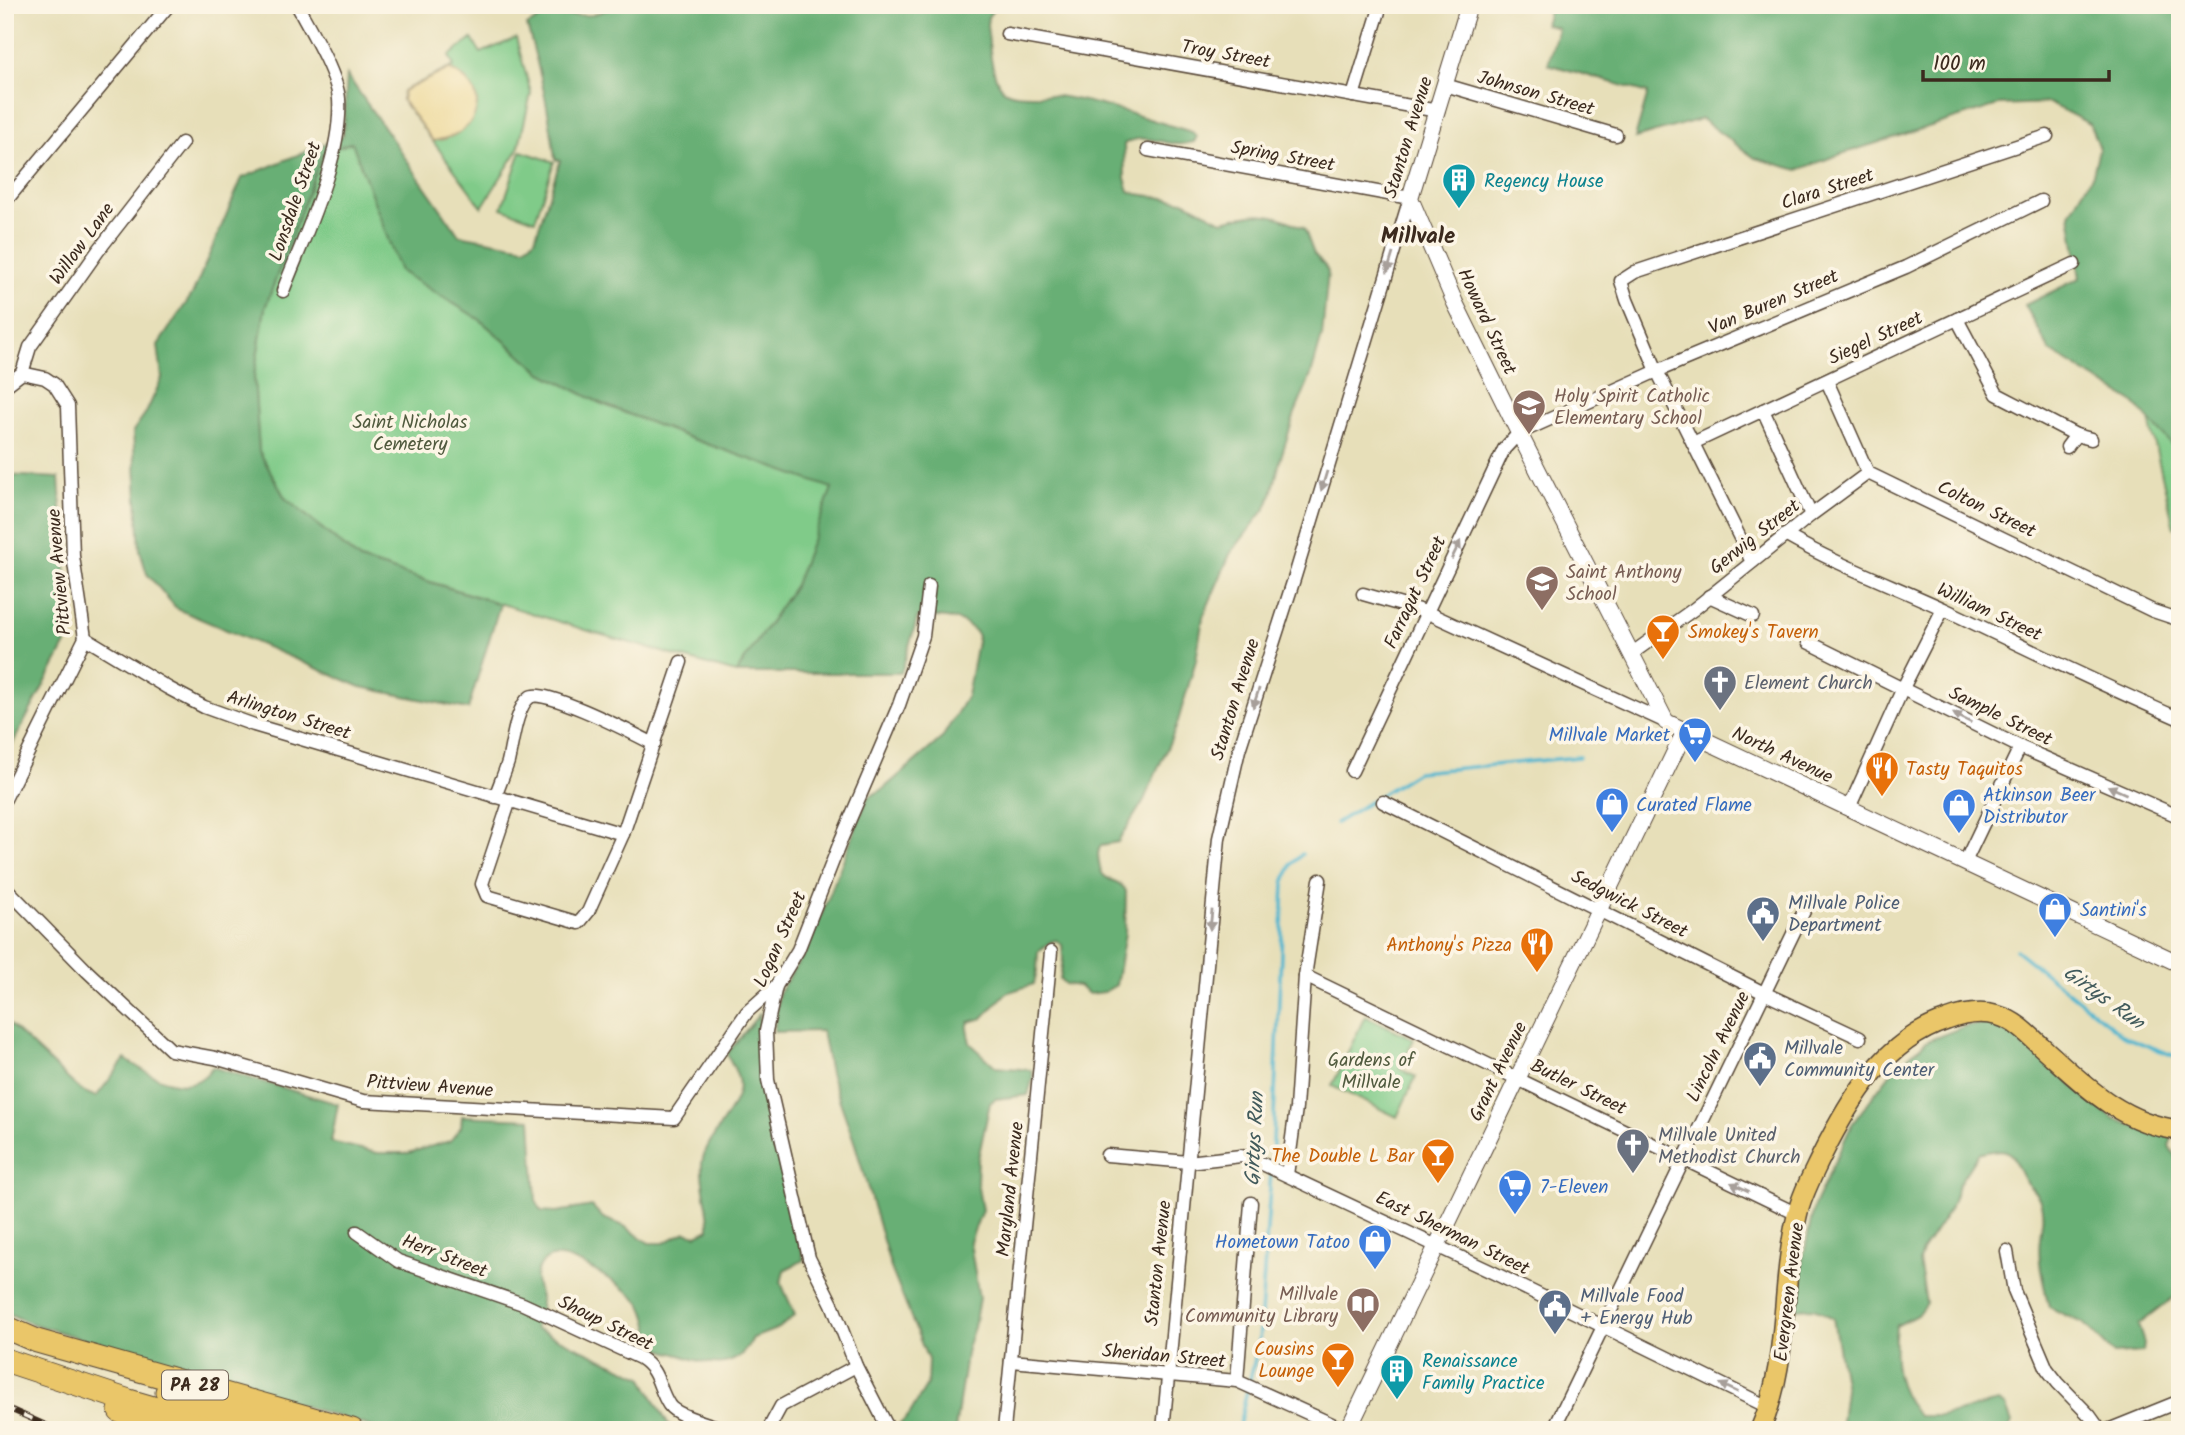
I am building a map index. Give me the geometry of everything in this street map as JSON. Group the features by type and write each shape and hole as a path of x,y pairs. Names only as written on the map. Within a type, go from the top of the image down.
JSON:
{"highway":[{"name":"PA 28","path":"5,1327 37,1341 352,1430"},
{"path":"37,1341 106,1370 201,1404 295,1430"},
{"name":"PA 28","path":"5,1360 166,1430"},
{"path":"5,1360 129,1401 229,1430"}],"main road":[{"name":"Evergreen Avenue","path":"1760,1430 1770,1408 1778,1373 1797,1214 1836,1127 1874,1070 1914,1035 1962,1015 1979,1013 1999,1016 2017,1024 2109,1104 2126,1115 2146,1123 2180,1130"}],"street":[{"path":"5,202 169,5"},
{"name":"Lonsdale Street","path":"283,291 335,148 339,99 334,81 298,5"},
{"path":"1353,96 1381,5"},
{"name":"Stanton Avenue","path":"1163,1430 1219,838 1239,750 1295,576 1469,5"},
{"name":"Troy Street","path":"1007,34 1438,111"},
{"name":"Johnson Street","path":"1446,85 1616,135"},
{"name":"Clara Street","path":"1657,371 1621,281 1635,272 2047,136"},
{"name":"Willow Lane","path":"22,373 30,347 98,251 182,142"},
{"name":"Spring Street","path":"1148,150 1410,198"},
{"name":"Howard Street","path":"1410,198 1455,303 1666,722"},
{"name":"Van Buren Street","path":"1519,433 1657,371 1906,267 2041,201"},
{"name":"Siegel Street","path":"1693,443 2074,264"},
{"path":"1957,319 1997,394 2076,435 2091,439"},
{"path":"1657,371 1752,562"},
{"path":"5,386 22,373"},
{"name":"Pittview Avenue","path":"5,799 85,638 74,556 68,406 54,384 45,377 22,373"},
{"path":"1828,381 1868,473"},
{"path":"1763,410 1811,515"},
{"name":"Farragut Street","path":"1352,771 1504,449 1519,433"},
{"path":"2067,447 2076,435"},
{"name":"Gerwig Street","path":"1632,654 1868,473"},
{"name":"Colton Street","path":"1868,473 2153,611 2180,620"},
{"name":"William Street","path":"1785,535 1819,555 1943,609 2180,719"},
{"name":"Logan Street","path":"889,1430 856,1366 832,1304 809,1258 768,1080 765,1031 776,986 798,950 841,840 899,705 923,636 929,586"},
{"name":"North Avenue","path":"1363,594 1426,612 2180,964"},
{"path":"1709,596 1753,616"},
{"path":"1849,808 1903,688 1943,609"},
{"name":"Arlington Street","path":"85,638 204,707 623,834"},
{"name":"Sample Street","path":"1808,642 2020,747 2180,817"},
{"path":"510,800 482,884 487,896 579,923 588,912 623,834 681,662"},
{"path":"495,797 508,761 521,708 530,696 540,694 604,719 654,744"},
{"name":"Grant Avenue","path":"1347,1430 1685,731"},
{"path":"1965,862 2020,747"},
{"name":"Sedgwick Street","path":"1383,802 1764,993 1860,1038"},
{"path":"1284,1174 1296,1108 1305,976 1320,880"},
{"name":"Pittview Avenue","path":"5,887 87,971 171,1050 215,1058 363,1101 674,1118 747,1012 776,986"},
{"name":"Lincoln Avenue","path":"1553,1430 1806,907"},
{"name":"Maryland Avenue","path":"1004,1430 1051,952"},
{"name":"Butler Street","path":"1305,976 1797,1214"},
{"name":"East Sherman Street","path":"1107,1155 1188,1162 1241,1156 1265,1165 1770,1408"},
{"path":"1240,1382 1251,1203"},
{"name":"Herr Street","path":"357,1232 398,1261 523,1304"},
{"path":"2007,1251 2014,1291 2047,1369 2100,1430"},
{"name":"Shoup Street","path":"523,1304 652,1365 669,1404 676,1411 726,1430"},
{"name":"Sheridan Street","path":"1011,1361 1240,1382 1347,1430"},
{"path":"768,1430 781,1406 856,1366"},
{"path":"2108,1430 2180,1401"}],"green space":[{"path":"619,5 997,5 988,17 987,25 995,76 1006,91 1086,101 1192,132 1197,136 1194,142 1183,144 1137,139 1124,144 1125,178 1129,191 1184,201 1222,221 1264,214 1292,222 1304,228 1314,254 1328,272 1322,336 1281,457 1272,494 1266,508 1230,554 1203,617 1196,660 1176,728 1144,800 1118,842 1101,845 1099,850 1103,875 1126,891 1125,933 1116,985 1104,992 1089,994 1078,986 1065,984 1060,979 1062,945 1056,940 1038,952 1034,984 1006,993 983,1018 969,1022 967,1028 970,1043 996,1067 1031,1070 1033,1077 1028,1095 995,1099 990,1103 978,1159 977,1182 982,1210 970,1242 979,1298 967,1348 955,1430 898,1430 897,1427 909,1415 927,1385 928,1360 891,1268 855,1144 830,1073 822,1031 774,1032 779,992 809,947 868,797 882,790 942,738 967,696 978,636 973,629 952,619 918,616 901,673 736,673 795,585 832,488 600,403 542,373 479,319 400,271 352,142 322,154 265,308 254,376 259,451 285,498 360,560 500,604 468,709 361,687 177,609 147,574 140,551 133,431 147,411 162,378 158,345 193,293 242,178 343,136 347,75 459,235 525,247 535,239 560,161 555,159 544,92 527,26 544,16 592,15"},
{"path":"1551,5 2180,5 2180,454 2133,402 2050,351 2025,305 2080,278 2070,214 2093,174 2099,149 2090,124 2049,103 1998,105 1798,170 1755,158 1701,119 1635,138 1648,93 1548,64 1558,28 1545,24"},
{"path":"516,38 531,93 518,150 482,207 402,100 403,91 454,66 449,56 472,39 481,53"},
{"name":"Saint Nicholas Cemetery","path":"352,142 400,271 479,319 542,373 600,403 833,488 795,585 736,673 592,632 360,560 285,498 259,451 254,376 265,308 322,154"},
{"path":"521,151 554,162 535,220 502,208"},
{"path":"2180,288 2180,526 2174,527 2136,364"},
{"path":"5,475 59,478 69,619 66,644 5,758"},
{"path":"760,1013 758,1033 764,1092 804,1260 784,1270 781,1283 795,1315 779,1328 753,1338 739,1357 722,1363 702,1362 660,1348 653,1338 641,1304 626,1290 589,1268 566,1258 552,1257 542,1264 536,1276 541,1308 535,1328 642,1377 669,1426 679,1430 382,1430 30,1323 5,1312 5,1020 80,1090 96,1097 125,1059 158,1078 182,1084 203,1077 212,1067 338,1104 331,1142 378,1153 408,1153 450,1141 461,1127 462,1116 531,1119 536,1200 541,1211 556,1212 592,1206 603,1218 624,1226 649,1243 664,1243 685,1232 697,1235 709,1229 702,1163 710,1142 730,1110 739,1089 737,1076 727,1054"},
{"name":"Gardens of Millvale","path":"1365,1016 1414,1039 1400,1069 1416,1077 1397,1117 1332,1086"},
{"path":"1990,1024 2009,1033 2114,1119 2172,1138 2169,1146 2180,1165 2180,1297 2173,1298 2138,1325 2144,1343 2143,1352 2114,1354 2084,1324 2049,1307 2040,1264 2042,1216 2039,1198 2024,1180 2009,1153 1999,1150 1978,1154 1958,1185 1950,1209 1922,1251 1919,1261 1926,1303 1917,1315 1896,1326 1895,1363 1904,1394 1918,1416 1941,1416 1998,1402 2006,1407 2012,1423 2008,1430 1840,1430 1845,1389 1833,1318 1814,1308 1797,1309 1798,1283 1814,1206 1852,1124 1892,1071 1927,1041 1968,1025"}],"sand":[{"path":"449,69 469,83 475,93 477,107 472,121 461,131 433,141 402,100 403,91"}],"waterway":[{"path":"305,5 308,11"},
{"name":"Girtys Run","path":"1336,823 1417,772 1579,757"},
{"name":"Girtys Run","path":"1272,1164 1284,883 1291,865 1302,854"},
{"name":"Girtys Run","path":"2016,950 2125,1037 2180,1058"},
{"name":"Girtys Run","path":"1249,1383 1259,1343 1271,1172"},
{"name":"Girtys Run","path":"1238,1430 1247,1391"}],"railway":[{"path":"5,1407 57,1430"}],"place":[{"name":"Regency House","path":"1459,210"},
{"name":"Holy Spirit Catholic Elementary School","path":"1529,436"},
{"name":"Saint Anthony School","path":"1542,612"},
{"name":"Smokey's Tavern","path":"1663,661"},
{"name":"Element Church","path":"1720,712"},
{"name":"Millvale Market","path":"1695,764"},
{"name":"Tasty Taquitos","path":"1882,798"},
{"name":"Curated Flame","path":"1612,834"},
{"name":"Atkinson Beer Distributor","path":"1959,835"},
{"name":"Santini's","path":"2055,939"},
{"name":"Millvale Police Department","path":"1763,943"},
{"name":"Anthony's Pizza","path":"1537,974"},
{"name":"Millvale Community Center","path":"1760,1088"},
{"name":"Millvale United Methodist Church","path":"1633,1175"},
{"name":"The Double L Bar","path":"1438,1185"},
{"name":"7-Eleven","path":"1515,1216"},
{"name":"Hometown Tatoo","path":"1375,1271"},
{"name":"Millvale Community Library","path":"1363,1334"},
{"name":"Millvale Food + Energy Hub","path":"1555,1336"},
{"name":"Cousins Lounge","path":"1338,1389"},
{"name":"Renaissance Family Practice","path":"1397,1401"}],"district":[{"name":"Millvale","path":"1418,235"}]}
